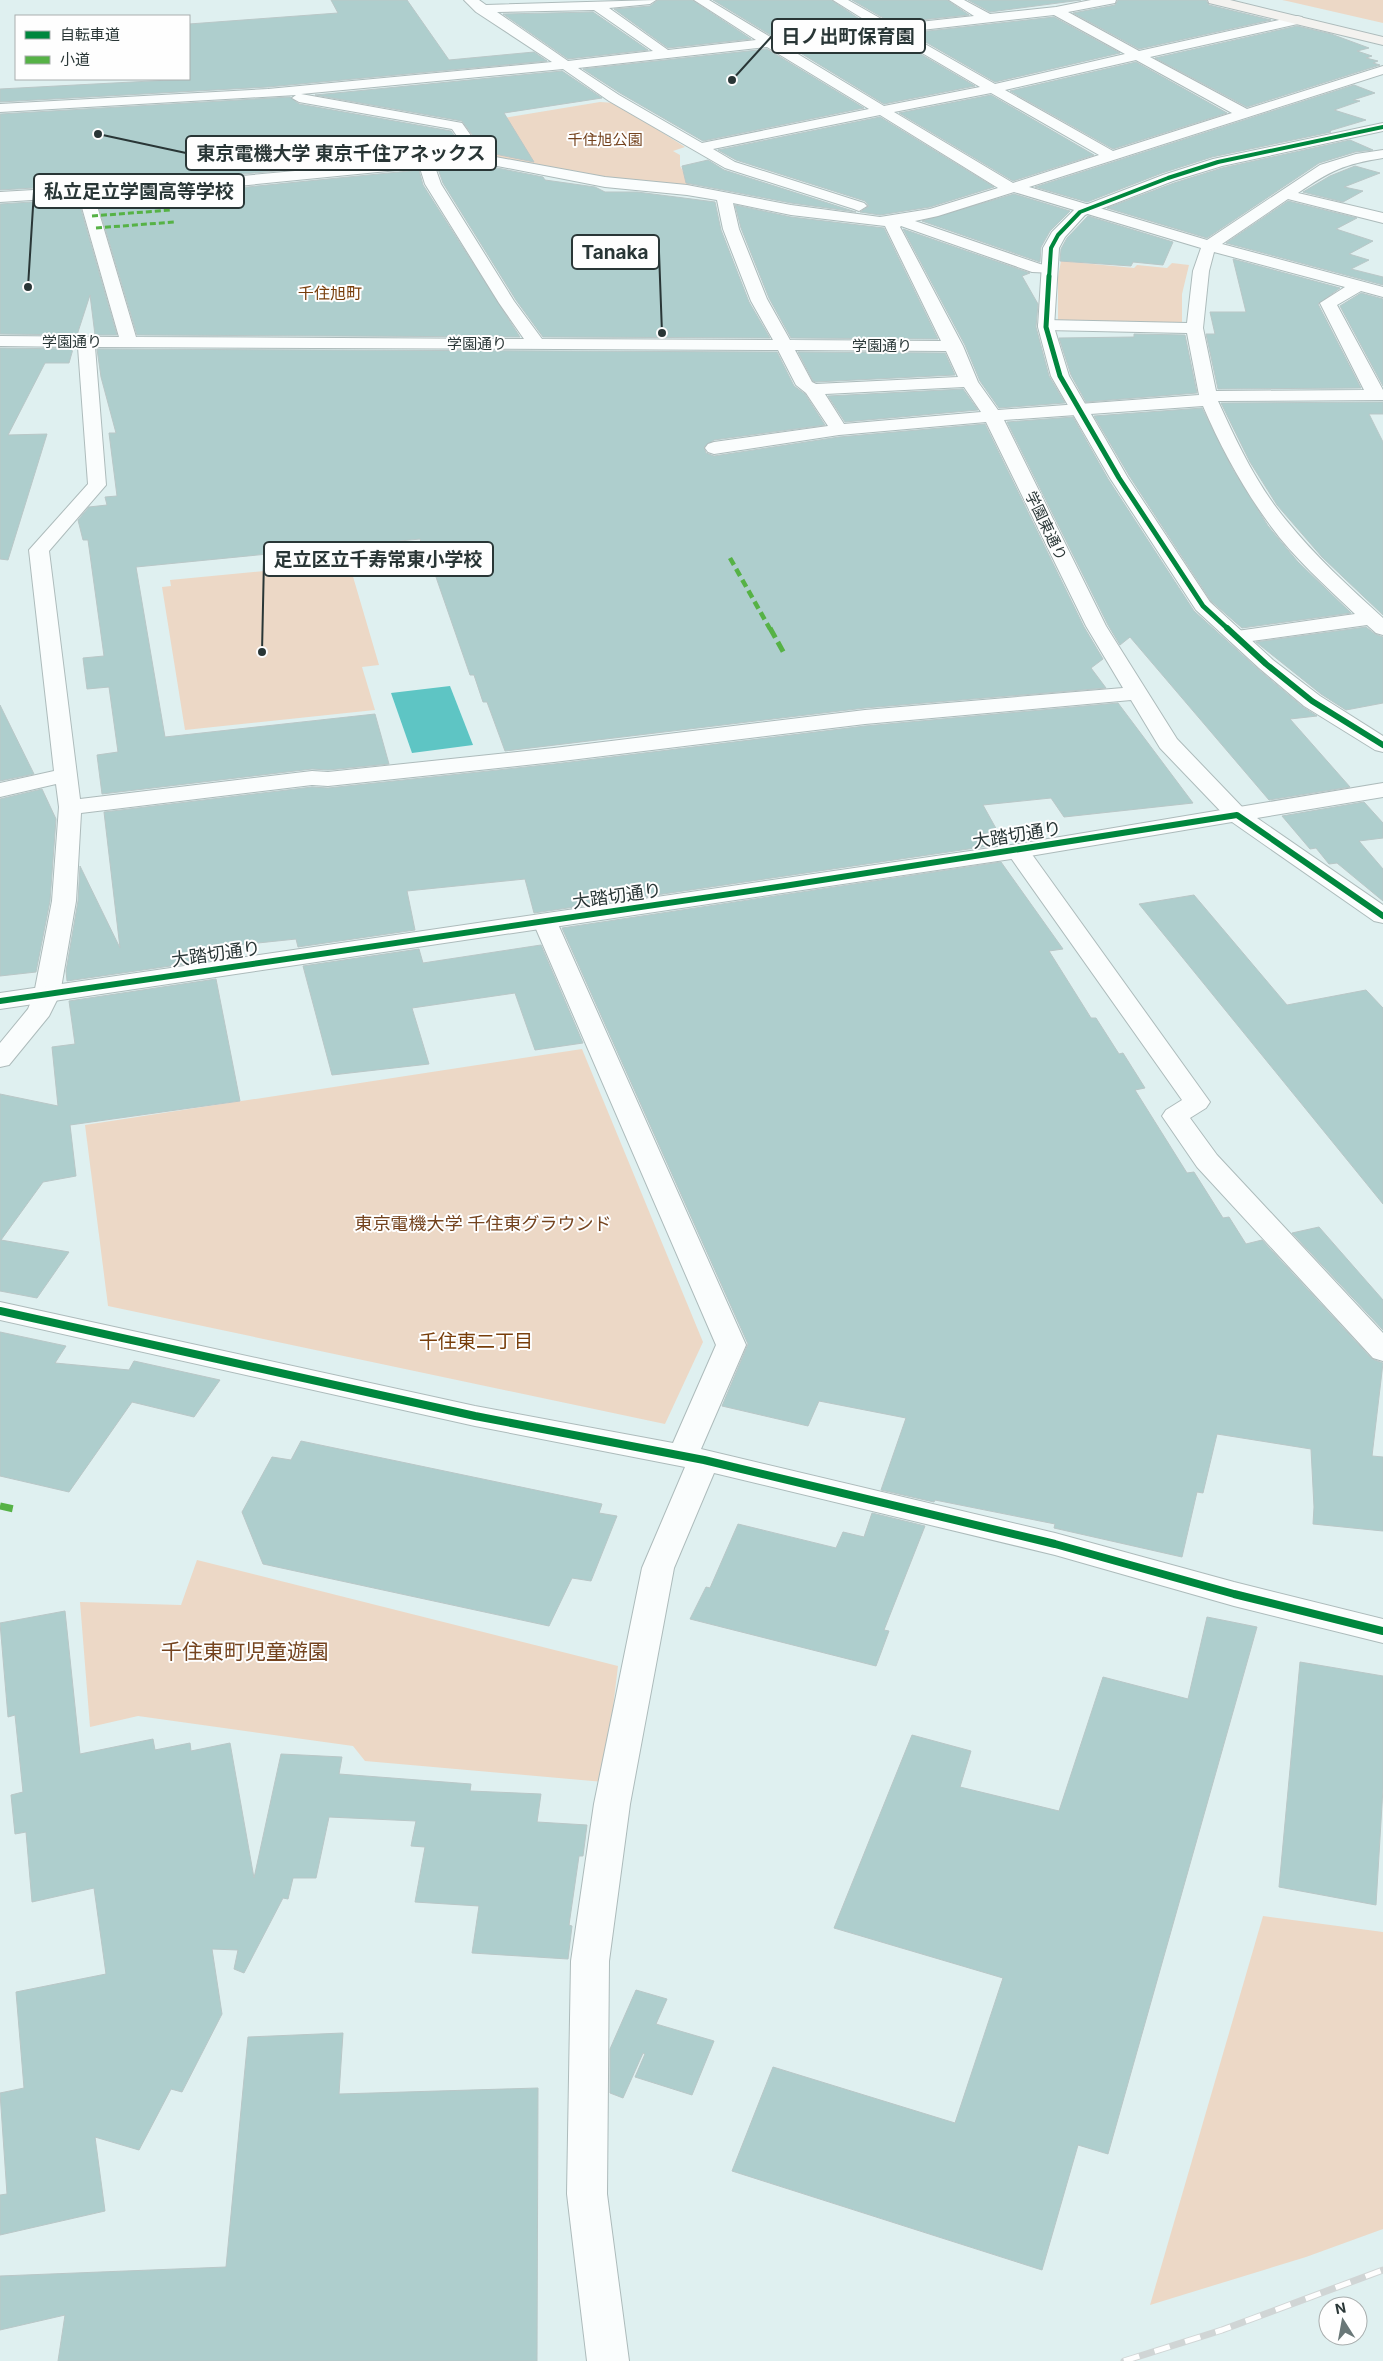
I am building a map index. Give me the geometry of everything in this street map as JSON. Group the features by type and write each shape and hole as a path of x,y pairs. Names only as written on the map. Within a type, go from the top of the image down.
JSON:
{"main road":[{"path":"1214,0 1383,41"},
{"path":"1266,0 1347,18"}],"street":[{"path":"476,5 597,6 650,0"},
{"path":"700,0 1010,187 1087,208 1211,246 1383,292"},
{"path":"839,0 1112,156"},
{"path":"955,0 989,19"},
{"path":"0,108 268,93 565,65 989,19 1056,11 1110,0"},
{"path":"476,5 614,98 730,165 900,218 913,226 934,234 1038,269 1048,270"},
{"path":"597,6 664,53"},
{"path":"1056,11 1238,111 1247,113"},
{"path":"698,148 994,88 1297,20"},
{"path":"268,93 457,126 479,157 487,160 605,182 687,190 791,210 880,222 933,213 1383,70"},
{"path":"1383,127 1218,162 1168,178 1080,212 1058,235 1051,248 1048,270 1046,325 1060,376 1119,478 1203,606 1312,701 1383,745"},
{"path":"1343,134 1383,148"},
{"path":"1376,624 1278,523 1232,452 1209,398 1195,328 1201,271 1206,252 1211,246 1284,194 1325,168 1356,158 1383,154"},
{"path":"0,197 187,186 487,160"},
{"path":"426,164 433,184 507,303 537,344"},
{"path":"85,193 129,342"},
{"path":"1284,194 1381,217"},
{"path":"724,197 731,229 759,301 786,346 805,385 813,390 839,430"},
{"name":"学園東通り","path":"900,218 892,227 954,346 969,382 992,416 1092,618 1168,742 1237,815 1383,916"},
{"path":"714,448 839,430 1079,408 1209,398 1379,395 1328,303 1358,286"},
{"path":"1046,325 1195,328"},
{"name":"学園通り","path":"0,341 954,346"},
{"path":"0,1058 40,1011 47,994 64,900 70,807 39,550 97,485 86,342"},
{"path":"813,390 969,382"},
{"path":"1237,637 1376,624"},
{"path":"70,807 312,778 328,779 554,755 865,717 1136,692"},
{"path":"0,790 66,775"},
{"name":"大踏切通り","path":"0,1001 1018,851 1383,790"},
{"path":"1018,851 1197,1102 1175,1116 1207,1160 1383,1350"},
{"path":"546,922 731,1345 658,1568 612,1804 590,1961 587,2194 608,2361"},
{"path":"0,1311 475,1416 693,1458 1055,1544 1234,1594 1383,1631"}],"green space":[{"path":"1282,0 1383,0 1383,23 1287,1"},
{"name":"千住旭公園","path":"600,102 616,103 685,147 673,151 680,155 680,166 692,187 601,177 494,156 467,124"},
{"path":"1061,261 1134,268 1137,265 1167,268 1172,263 1189,265 1182,294 1182,325 1058,323 1058,277"},
{"path":"349,563 379,665 362,667 375,710 185,730 162,587 171,586 170,580"},
{"name":"東京電機大学 千住東グラウンド","path":"582,1049 703,1342 665,1424 108,1306 85,1125"},
{"name":"千住東町児童遊園","path":"197,1560 618,1666 604,1782 365,1761 353,1746 138,1716 90,1727 80,1602 181,1605"},
{"path":"1263,1916 1383,1932 1383,2229 1306,2257 1150,2305"}],"water":[{"path":"450,686 473,745 412,753 391,693"}],"building":[{"path":"331,0 407,0 449,60 534,52 547,61 268,87 0,102 0,89 190,80 190,24 338,13"},
{"path":"658,0 692,0 751,39 668,48 614,9 650,6"},
{"path":"713,0 831,0 870,26 772,36"},
{"path":"852,0 947,0 969,15 892,23"},
{"path":"968,0 1081,0 990,12"},
{"path":"1118,0 1206,0 1209,5 1271,20 1139,49 1073,13 1115,5"},
{"path":"593,12 648,50 568,59 503,14"},
{"path":"1054,17 1120,53 995,82 910,33"},
{"path":"1297,26 1331,34 1369,48 1357,51 1372,56 1366,58 1378,61 1373,63 1380,65 1247,107 1155,58"},
{"path":"888,35 975,86 884,104 789,46"},
{"path":"767,49 864,108 703,141 620,93 583,69"},
{"path":"1136,62 1227,113 1113,149 1010,91"},
{"path":"562,71 602,98 504,113 534,162 485,152 462,121 315,95"},
{"path":"1354,85 1375,93 1353,100 1360,101 1334,110 1366,120 1329,131 1331,132 1212,157 1162,173 1087,202 1035,187"},
{"path":"991,95 1094,155 1013,181 899,113"},
{"path":"290,97 299,104 451,131 468,154 187,179 0,190 0,114"},
{"path":"880,117 994,187 930,207 880,215 860,212 869,206 865,201 736,160 718,150"},
{"path":"1350,140 1373,150 1355,152 1319,163 1207,238 1107,208 1174,183 1222,168"},
{"path":"708,160 724,170 856,212 791,203 686,183 682,166"},
{"path":"487,166 543,177 545,180 595,187 605,192 637,192 715,202 721,230 749,302 770,338 543,337 516,300 443,183 438,169"},
{"path":"1355,166 1380,173 1344,187 1363,191 1343,202 1303,192 1330,176"},
{"path":"419,170 423,185 520,337 137,335 96,198 187,193"},
{"path":"1014,194 1070,211 1050,231 1041,247 1040,262 922,221"},
{"path":"78,199 117,335 95,335 90,295 77,335 0,334 0,204"},
{"path":"1288,201 1357,218 1336,229 1373,241 1349,254 1369,260 1351,269 1383,277 1383,285 1226,243"},
{"path":"735,205 791,217 884,228 938,339 791,338 769,298 741,228"},
{"path":"1088,216 1173,242 1163,265 1133,262 1131,266 1060,261 1061,249 1067,238"},
{"path":"903,229 1030,273 1022,276 1038,304 1036,327 1049,376 1065,403 999,408 980,381 965,345"},
{"path":"1233,259 1340,288 1318,304 1361,388 1218,389 1206,334 1215,334 1210,312 1246,312"},
{"path":"1361,293 1383,299 1383,386 1340,306"},
{"path":"1134,334 1185,335 1197,393 1086,402 1071,375 1059,338 1134,337"},
{"path":"0,348 73,349 69,363 45,363 8,435 47,434 8,560 0,559"},
{"path":"97,349 777,352 794,386 805,394 825,425 714,440 704,447 706,453 714,456 839,437 985,424 1084,627 1103,659 1091,668 1106,688 865,708 505,751 487,702 483,702 474,675 470,675 428,554 425,554 420,539 136,567 165,737 375,714 389,764 328,770 312,769 102,794 97,755 118,752 109,687 87,689 83,658 104,656 88,540 83,540 78,520 89,507 107,505 105,497 117,496 109,433 116,433 101,377"},
{"path":"798,352 945,353 955,375 816,382 813,381"},
{"path":"963,389 978,410 845,422 828,396"},
{"path":"1383,402 1383,414 1369,414 1383,442 1383,615 1322,557 1277,505 1250,462 1221,403"},
{"path":"1202,408 1232,468 1268,526 1298,562 1351,613 1242,628 1211,601 1130,477 1094,416"},
{"path":"1073,417 1108,479 1194,611 1258,669 1303,707 1317,716 1290,719 1350,787 1269,800 1130,637 1120,645 1108,625 1007,422"},
{"path":"1366,627 1383,637 1383,703 1346,710 1321,694 1256,642"},
{"path":"1118,703 1193,803 1064,817 1051,798 983,805 998,832 980,834 989,846 534,913 525,879 407,891 415,930 298,947 296,939 210,948 212,960 67,981 66,971 78,901 80,866 120,948 104,812 312,787 328,788 554,764 865,726"},
{"path":"0,705 34,774 0,781"},
{"path":"42,789 56,819 50,901 36,972 0,976 0,799"},
{"path":"1364,802 1383,823 1383,838 1359,841 1383,869 1383,901 1337,863 1329,864 1316,848 1310,849 1282,816"},
{"path":"1001,862 1063,949 1049,951 1091,1018 1096,1018 1119,1054 1123,1053 1145,1088 1135,1090 1187,1173 1194,1172 1223,1218 1229,1217 1246,1244 1262,1240 1372,1359 1383,1363 1372,1456 1383,1457 1383,1531 1313,1524 1311,1449 1217,1434 1203,1493 1197,1492 1182,1557 1054,1528 1055,1524 935,1500 934,1502 881,1490 906,1418 819,1401 808,1426 722,1406 748,1344 562,928"},
{"path":"1194,895 1287,1005 1366,990 1383,1008 1383,1204 1139,904"},
{"path":"541,945 583,1043 535,1050 515,993 412,1008 429,1064 332,1075 303,966 419,949 423,963"},
{"path":"216,979 240,1101 70,1125 76,1176 43,1182 1,1240 69,1252 37,1298 0,1291 0,1094 58,1106 52,1047 75,1044 69,1001"},
{"path":"1319,1227 1383,1300 1383,1330 1292,1233"},
{"path":"0,1332 66,1346 55,1363 129,1370 134,1361 220,1380 194,1417 132,1402 69,1492 0,1476"},
{"path":"301,1441 602,1504 599,1513 617,1516 591,1581 572,1578 549,1626 263,1564 242,1512 272,1457 291,1460"},
{"path":"872,1513 925,1526 884,1630 889,1631 876,1666 690,1619 706,1587 710,1588 738,1524 836,1548 843,1532 864,1537"},
{"path":"65,1611 80,1754 153,1739 155,1750 190,1743 191,1751 230,1743 254,1878 281,1754 342,1757 339,1774 471,1784 470,1791 541,1794 537,1822 587,1825 583,1856 579,1856 569,1925 572,1926 568,1959 472,1953 479,1906 415,1902 425,1847 411,1846 416,1821 329,1817 316,1878 293,1878 288,1899 283,1898 244,1973 234,1969 238,1950 212,1949 222,2014 182,2092 171,2089 139,2150 95,2137 105,2211 0,2235 0,2195 7,2194 0,2093 24,2088 16,1992 106,1974 94,1888 32,1902 26,1832 15,1834 11,1795 23,1792 15,1715 8,1717 0,1623"},
{"path":"1207,1617 1257,1627 1108,2154 1078,2145 1042,2270 732,2171 773,2067 955,2123 1003,1978 834,1928 912,1735 971,1751 960,1787 1059,1811 1103,1677 1188,1699"},
{"path":"1300,1662 1383,1676 1383,1788 1376,1905 1279,1887"},
{"path":"636,1990 667,1999 656,2024 714,2041 692,2095 635,2077 645,2054 643,2053 623,2098 610,2093 610,2049"},
{"path":"343,2033 339,2094 538,2088 537,2361 58,2361 65,2315 0,2330 0,2276 226,2267 248,2037"}],"railway":[{"path":"1124,2361 1222,2330 1383,2270"}],"marked path":[{"path":"92,216 171,210"},
{"path":"96,228 174,222"},
{"path":"730,558 785,655"},
{"path":"0,1506 14,1509"}],"cycle path":[{"path":"1383,127 1218,162 1168,178 1080,212 1058,235 1051,248 1046,327 1060,376 1119,478 1203,606 1266,664 1312,701 1383,745"},
{"path":"0,1001 784,886 1237,815 1383,916"},
{"path":"0,1311 475,1416 704,1460 1055,1544 1234,1594 1383,1631"}],"place":[{"name":"日ノ出町保育園","path":"732,80"},
{"name":"東京電機大学 東京千住アネックス","path":"98,134"},
{"name":"私立足立学園高等学校","path":"28,287"},
{"name":"Tanaka","path":"662,333"},
{"name":"足立区立千寿常東小学校","path":"262,652"}],"district":[{"name":"千住旭町","path":"330,293"},
{"name":"千住東二丁目","path":"476,1341"}]}
